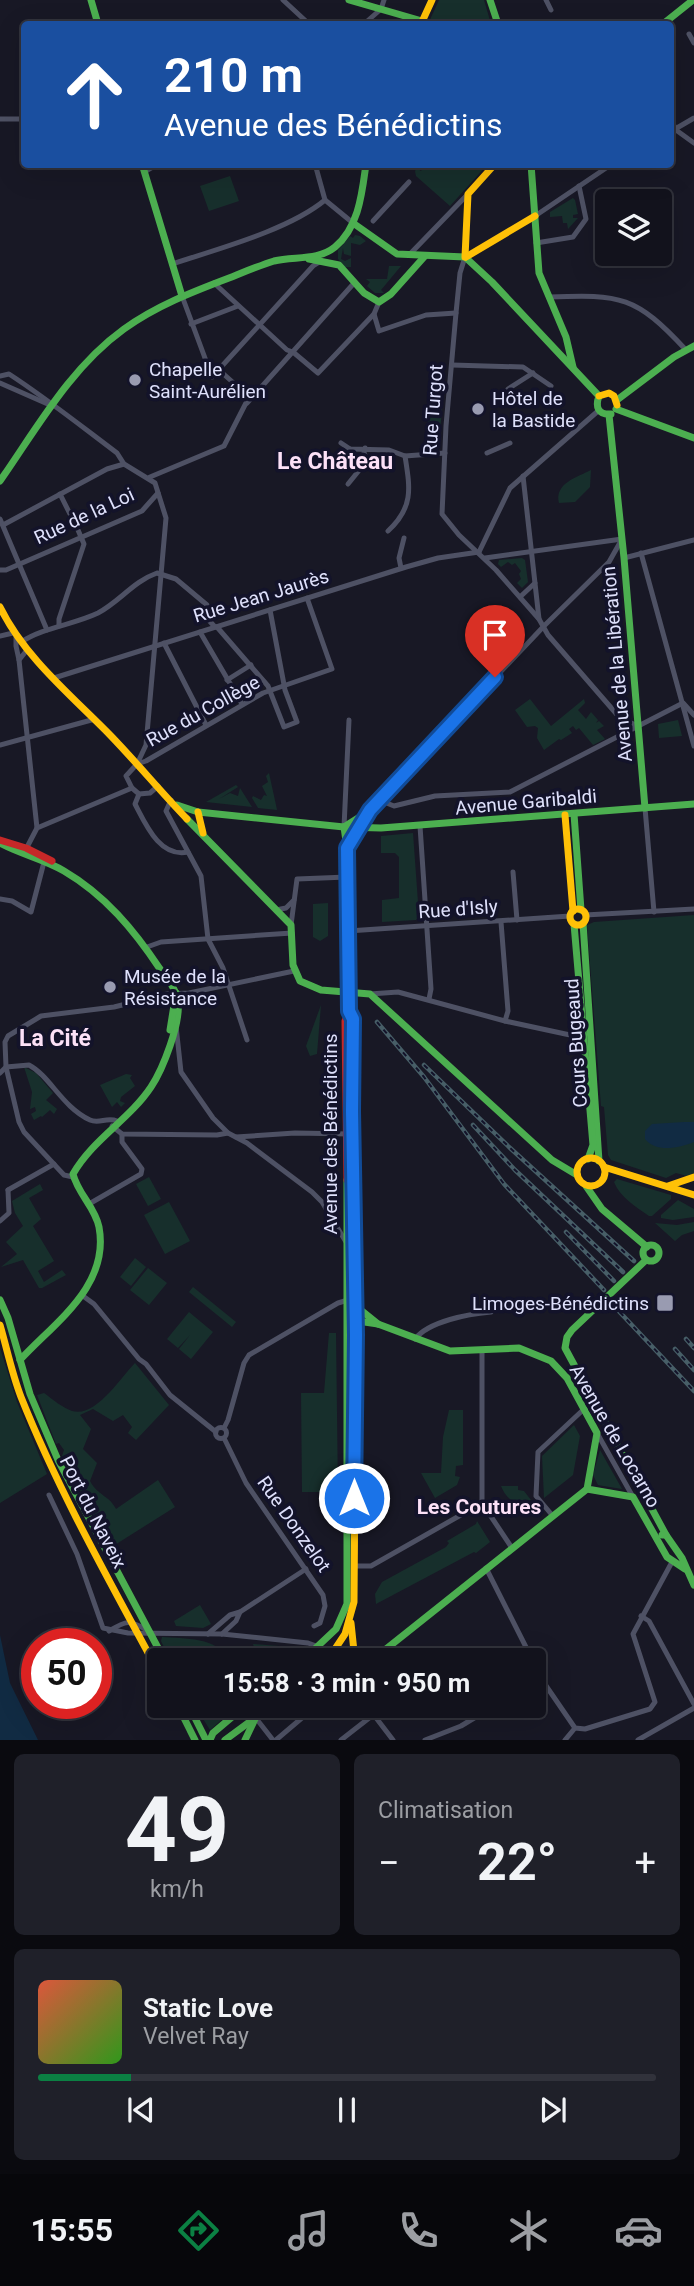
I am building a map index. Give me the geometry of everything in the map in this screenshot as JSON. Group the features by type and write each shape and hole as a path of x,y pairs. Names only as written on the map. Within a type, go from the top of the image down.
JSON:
{"main road":[{"path":"90,0 97,21"},
{"path":"349,0 419,21 420,14 430,0"},
{"path":"490,0 497,21"},
{"path":"667,21 693,0"},
{"path":"143,168 182,296"},
{"path":"322,258 336,249 353,223 358,211 365,168"},
{"path":"465,257 467,194 491,168"},
{"path":"531,168 539,273 563,332 573,368"},
{"path":"353,223 392,251 426,256 465,257 535,216"},
{"path":"335,263 336,249"},
{"path":"406,254 409,269"},
{"path":"0,481 87,362 104,345 154,310 214,283 276,261 304,258 322,258 335,263 364,293 379,302 388,298 409,269 426,256"},
{"path":"465,257 599,396"},
{"path":"555,349 561,344 563,332"},
{"path":"599,396 596,404 598,411 609,415 674,356 690,348"},
{"path":"599,396 609,393 617,405 694,438"},
{"name":"Avenue de la Libération","path":"609,415 645,808"},
{"path":"0,607 27,650 292,929 294,971 300,982 307,987 325,991 370,994 552,1160 577,1175 602,1209 647,1247 655,1246 659,1254 655,1260 646,1260 569,1333 565,1348 666,1535 673,1542 694,1585"},
{"name":"Avenue Garibaldi","path":"171,800 185,809 198,812 344,827 421,826 694,804"},
{"path":"344,827 370,810"},
{"path":"347,848 370,810"},
{"path":"198,812 203,834"},
{"name":"Cours Bugeaud","path":"570,815 601,1164"},
{"name":"Avenue des Bénédictins","path":"344,827 347,848 349,1011 345,1021 351,1303"},
{"path":"0,842 48,859 118,912 147,947 178,1010 155,1082 75,1169 73,1177 97,1220 101,1249 94,1278 83,1296 20,1360"},
{"path":"25,851 64,871"},
{"path":"171,1034 174,998"},
{"name":"Cours Bugeaud","path":"588,1040 593,1145 588,1159"},
{"name":"Avenue des Bénédictins","path":"349,1134 346,1242 351,1303"},
{"path":"562,1166 580,1164 588,1159 637,1178 694,1195"},
{"path":"577,1175 580,1164"},
{"path":"601,1164 604,1178"},
{"path":"667,1186 694,1177"},
{"path":"594,1195 596,1186 604,1178 637,1178"},
{"path":"586,1186 596,1186"},
{"path":"646,1260 643,1253 647,1247"},
{"name":"Port du Naveix","path":"0,1300 30,1394 58,1460 158,1648"},
{"path":"351,1303 354,1566 351,1622 354,1648"},
{"name":"Avenue de Locarno","path":"351,1303 378,1324"},
{"path":"319,1647 341,1624 347,1604 351,1320"},
{"name":"Avenue de Locarno","path":"351,1320 378,1324 450,1351 519,1348 546,1357 567,1378 597,1433"},
{"name":"Port du Naveix","path":"0,1325 20,1394 46,1455 82,1530 147,1652"},
{"path":"15,1342 36,1342"},
{"path":"387,1648 587,1489 597,1433"},
{"path":"587,1489 633,1497"},
{"name":"Avenue de Locarno","path":"633,1497 672,1562"},
{"path":"656,1539 660,1535 666,1535"},
{"path":"680,1555 672,1562 685,1569"},
{"path":"338,1648 351,1622"},
{"path":"184,1718 195,1740"},
{"path":"196,1718 208,1740 231,1718"},
{"path":"225,1740 256,1718"},
{"path":"245,1740 256,1718"}],"street":[{"path":"283,0 306,21"},
{"path":"367,21 381,9 384,0"},
{"path":"546,0 551,10"},
{"path":"689,34 694,43"},
{"path":"674,130 694,118"},
{"path":"0,119 21,119"},
{"path":"674,132 694,143"},
{"path":"316,168 325,200 353,223"},
{"path":"535,216 606,168"},
{"path":"373,221 409,183"},
{"path":"536,243 573,237 586,219 579,186"},
{"path":"406,254 467,194"},
{"path":"172,264 301,216 325,200"},
{"name":"Rue Turgot","path":"465,257 460,274 456,313 442,514 520,597 539,619 548,635 620,718 638,726"},
{"path":"182,296 212,376 322,258"},
{"path":"150,477 224,446 248,401 355,282"},
{"path":"214,283 279,343 318,373 374,314 379,302"},
{"path":"549,298 608,296 632,303 690,348"},
{"path":"191,324 238,306"},
{"path":"374,314 379,331 426,315 456,313"},
{"path":"452,365 523,367 551,386"},
{"path":"219,370 248,401"},
{"path":"509,389 533,373"},
{"path":"0,376 9,374 39,394 117,453 124,464 155,482 166,518 146,750 139,766 127,776 132,788 139,794 150,793 158,786"},
{"path":"0,383 53,406"},
{"path":"479,552 508,492 598,411"},
{"path":"341,443 350,449 393,451 405,456 445,453"},
{"path":"487,453 510,443"},
{"path":"348,485 361,468 367,448"},
{"path":"350,449 351,459 365,455"},
{"path":"388,530 400,520 409,501 405,456"},
{"path":"47,630 1,522 107,469 124,464"},
{"path":"523,477 539,619"},
{"name":"Rue de la Loi","path":"0,570 20,564 142,511 158,493"},
{"path":"60,494 70,514"},
{"path":"59,626 84,544 75,523"},
{"path":"401,568 399,558 404,538"},
{"path":"485,558 622,539"},
{"path":"370,810 544,626 609,562 622,539"},
{"path":"624,558 694,540"},
{"name":"Rue Jean Jaurès","path":"54,678 401,568 438,558 479,552"},
{"path":"641,553 694,746"},
{"path":"0,636 17,637 47,630 99,612 153,574 176,579 207,605 204,615 251,665 270,690 284,727 297,722 285,687 270,610"},
{"path":"520,597 535,583"},
{"name":"Rue du Collège","path":"139,766 242,704 270,690 332,669 307,598"},
{"path":"200,632 242,704"},
{"path":"17,637 37,828 25,851"},
{"path":"164,643 206,725"},
{"path":"19,660 27,650"},
{"path":"227,680 251,665"},
{"path":"379,800 394,806 435,796 506,793 683,703"},
{"path":"683,703 694,715"},
{"path":"0,745 95,719"},
{"path":"344,827 349,720"},
{"path":"146,750 154,756"},
{"path":"37,828 132,788"},
{"path":"139,794 135,804 154,837 172,851 181,854 188,852"},
{"path":"171,800 166,811 201,876 208,939 223,968 247,1040"},
{"name":"Avenue de la Libération","path":"645,808 654,912"},
{"path":"421,826 431,989 429,999"},
{"path":"0,898 12,901 31,912 44,862"},
{"path":"513,872 517,920"},
{"path":"147,947 161,942 292,929 296,881 299,878 347,877"},
{"path":"276,910 286,908 296,897"},
{"name":"Rue d'Isly","path":"348,931 694,909"},
{"path":"501,922 508,1011 505,1021"},
{"path":"73,1177 64,1175 21,1127 6,1067 5,1042 8,1036 41,1016 174,998 294,971"},
{"path":"370,994 398,992 588,1040"},
{"path":"175,1023 181,1072 213,1118 228,1133 247,1143 312,1192 346,1242"},
{"path":"0,1073 6,1067 24,1064 33,1066 64,1101 96,1122 111,1118 122,1134 122,1142 142,1169 141,1174 89,1204"},
{"path":"122,1134 228,1133"},
{"path":"236,1137 295,1133 349,1134"},
{"path":"0,1189 8,1190 54,1164"},
{"path":"0,1221 10,1211 8,1190"},
{"path":"83,1296 94,1304 170,1395 216,1432 218,1438 224,1438 226,1434 224,1428 244,1363 249,1355 338,1303 351,1303"},
{"path":"415,1339 421,1333 446,1321 464,1315 491,1312"},
{"path":"482,1351 482,1503 512,1548"},
{"path":"552,1515 537,1496 538,1452 584,1409"},
{"path":"216,1432 219,1428 224,1428"},
{"name":"Avenue de Locarno","path":"597,1433 633,1497"},
{"name":"Rue Donzelot","path":"224,1438 246,1483 323,1594 325,1606 320,1623 314,1626"},
{"path":"49,1495 77,1554 103,1628"},
{"path":"354,1566 371,1566 482,1503"},
{"path":"546,1686 575,1728 585,1729 650,1709 655,1702 633,1634 672,1562"},
{"path":"486,1568 526,1648"},
{"path":"208,1634 230,1615 240,1612 306,1569"},
{"path":"222,1634 236,1621 240,1612"},
{"path":"638,1740 694,1706 649,1621 641,1616"},
{"path":"236,1621 237,1630 246,1637"},
{"path":"112,1631 122,1623 131,1622 149,1632"},
{"path":"112,1633 222,1634 305,1642 319,1647"},
{"path":"256,1718 274,1740 301,1718"},
{"path":"341,1740 369,1718"},
{"path":"375,1718 393,1740"},
{"path":"425,1740 474,1718"},
{"path":"565,1740 575,1728"}],"green space":[{"path":"439,0 484,0 490,21 429,21"},
{"path":"417,168 421,171 423,168 484,168 450,206 416,176"},
{"path":"230,176 239,201 209,211 200,186"},
{"path":"573,198 578,214 573,215 573,218 578,218 568,229 562,216 550,217 550,212"},
{"path":"355,235 366,241 360,245 351,243 351,256 344,254 343,248 341,259 345,261 351,258 351,267 345,267 338,259 338,250 350,236 353,238"},
{"path":"389,266 401,266 381,290 384,293 375,293 367,286 370,282 366,279 387,279"},
{"path":"430,408 442,409 439,444 436,448 423,450"},
{"path":"591,470 590,487 575,502 559,503 558,496 563,486"},
{"path":"499,560 525,560 528,582 522,588 517,583 521,579 521,571 515,563 512,565 508,562 501,567 498,564"},
{"path":"530,699 551,726 584,699 585,703 578,710 586,719 591,712 598,720 596,723 599,721 604,726 597,730 605,739 593,745 579,728 576,730 573,726 569,729 572,733 544,750 537,738 538,728 527,727 515,710"},
{"path":"678,720 682,736 659,738 658,724"},
{"path":"269,773 277,810 258,808 252,798 253,796 261,800 264,795 267,796 262,786 268,782 266,776"},
{"path":"236,785 238,787 219,799 230,793 238,796 240,788 252,807 206,802"},
{"path":"413,833 419,916 416,920 382,922 382,900 399,898 399,857 395,853 381,853 381,836"},
{"path":"328,903 328,936 320,941 313,937 313,904"},
{"path":"694,915 694,1173 687,1176 676,1173 666,1178 611,1160 608,1155 604,1107 601,1106 587,925 594,922"},
{"path":"321,1005 317,1054 310,1056 306,1046"},
{"path":"24,1067 36,1073 53,1093 46,1100 57,1109 54,1114 50,1110 34,1120 31,1114 36,1111 35,1107 30,1109 32,1092"},
{"path":"126,1074 132,1075 130,1078 135,1086 121,1097 120,1101 125,1103 121,1107 117,1102 112,1107 100,1085"},
{"path":"149,1177 161,1199 148,1206 136,1184"},
{"path":"617,1179 671,1195 671,1199 649,1216 620,1192 614,1182"},
{"path":"40,1184 43,1190 29,1198 41,1219 33,1226 54,1261 38,1271 44,1282 62,1270 66,1275 42,1288 39,1288 23,1260 1,1267 17,1254 6,1242 23,1226 12,1201"},
{"path":"678,1200 694,1209 694,1217 673,1220 661,1218 661,1215"},
{"path":"169,1202 190,1241 165,1254 144,1215"},
{"path":"694,1222 694,1231 675,1241 655,1223 677,1225"},
{"path":"135,1258 146,1267 131,1286 120,1277"},
{"path":"148,1268 167,1283 149,1305 130,1290"},
{"path":"193,1287 236,1322 232,1327 189,1292"},
{"path":"189,1312 213,1332 191,1359 179,1349 190,1335 178,1348 167,1339"},
{"path":"329,1333 336,1333 338,1492 302,1492 301,1393 324,1393"},
{"path":"0,1348 17,1402 47,1474 0,1503"},
{"path":"135,1363 169,1405 136,1440 128,1433 132,1427 123,1415 113,1421 93,1409 80,1415 91,1429 83,1449 97,1463 90,1481 116,1509 158,1480 175,1507 110,1548 62,1456 64,1450 59,1443 56,1444 37,1395 44,1393 69,1410 81,1412 99,1403"},
{"path":"449,1410 463,1410 463,1465 456,1466 455,1476 460,1477 457,1485 435,1498 421,1473 441,1473 443,1437"},
{"path":"574,1425 580,1436 573,1475 544,1498 542,1456"},
{"path":"600,1450 622,1489 598,1485 593,1475"},
{"path":"501,1486 518,1486 518,1490 524,1491 531,1500 517,1503 506,1495"},
{"path":"477,1521 490,1542 476,1553 376,1604 375,1594 382,1582 446,1547 449,1543 447,1541"},
{"path":"200,1605 211,1624 203,1628 176,1626 174,1621"},
{"path":"162,1637 200,1640 218,1648 164,1648"},
{"path":"253,1644 304,1648 254,1648"},
{"path":"202,1718 224,1718 210,1730"}],"water":[{"path":"694,1122 694,1142 661,1148 645,1139 645,1131 652,1124"},
{"path":"0,1635 10,1683 21,1705 21,1719 28,1719 38,1740 0,1740"}],"railway":[{"path":"377,1022 424,1077 504,1184 604,1290"},
{"path":"424,1065 634,1261"},
{"path":"473,1125 515,1170 623,1272"},
{"path":"566,1232 614,1281"},
{"path":"613,1305 694,1391"},
{"path":"686,1339 694,1348"},
{"path":"675,1349 694,1370"}],"traffic: fast":[{"path":"91,0 97,21"},
{"path":"349,0 422,21"},
{"path":"490,0 497,21"},
{"path":"667,21 693,0"},
{"path":"143,168 182,296"},
{"path":"0,481 71,380 124,329 175,300 251,269 274,261 321,254 335,247 354,220 361,198 365,168"},
{"path":"531,168 539,273 566,337 573,367"},
{"path":"353,223 397,254 465,257 599,396"},
{"path":"309,259 339,265 364,293 379,302 391,294 425,256"},
{"path":"617,400 674,357 694,346"},
{"path":"599,396 599,410 611,414"},
{"path":"616,409 694,438"},
{"path":"609,415 645,808"},
{"path":"177,805 198,812 344,827 381,828 694,804"},
{"path":"347,848 370,810"},
{"path":"344,827 366,813"},
{"path":"574,814 581,910"},
{"path":"187,819 291,925 293,965 300,981 321,990 370,994 552,1160 577,1175"},
{"path":"344,827 347,848 348,962"},
{"path":"0,843 64,871 106,902 150,955 171,984 178,1001 177,1021 170,1046 151,1087 132,1110 91,1150 73,1174 99,1227 100,1248 96,1267 77,1301 20,1360"},
{"path":"583,923 599,1161"},
{"path":"574,924 593,1145 588,1159"},
{"path":"170,1030 176,993"},
{"path":"316,1648 336,1629 347,1604 347,1180"},
{"path":"586,1186 602,1209 647,1247"},
{"path":"651,1245 657,1247 659,1253 657,1259 651,1261 645,1259 643,1253 645,1247 651,1245"},
{"path":"646,1260 572,1330 567,1337 565,1348 666,1535"},
{"path":"0,1300 8,1318 30,1394 58,1460 158,1648"},
{"path":"352,1303 378,1324"},
{"path":"351,1320 378,1324 450,1351 519,1348 551,1361 567,1378 597,1433 587,1489 633,1497 667,1557 685,1569"},
{"path":"387,1648 587,1489"},
{"path":"662,1535 666,1535 682,1558 694,1585"},
{"path":"184,1718 195,1740"},
{"path":"195,1718 206,1740"},
{"path":"210,1740 213,1733 231,1718"},
{"path":"225,1740 255,1718"},
{"path":"245,1740 255,1719"}],"traffic: slow":[{"path":"422,21 432,0"},
{"path":"465,257 468,194 491,168"},
{"path":"466,257 535,216"},
{"path":"599,396 609,393 614,396 617,405"},
{"path":"0,607 10,626 36,660 187,819"},
{"path":"198,812 203,833"},
{"path":"565,815 573,911"},
{"path":"578,909 586,917 578,925 570,917 578,909"},
{"path":"591,1158 601,1162 605,1172 601,1182 591,1186 581,1182 577,1172 581,1162 591,1158"},
{"path":"604,1167 694,1195"},
{"path":"668,1186 694,1177"},
{"path":"336,1648 345,1634 354,1602 356,1335 353,1185"},
{"path":"0,1325 18,1388 36,1432 86,1536 147,1650"},
{"path":"351,1623 354,1648"}],"traffic: jam":[{"path":"0,840 26,848 52,861"},
{"path":"348,962 349,1011 353,1019 353,1185"},
{"path":"347,1180 345,1021 349,1011"}],"place":[{"name":"Chapelle Saint-Aurélien","path":"135,380"},
{"name":"Hôtel de la Bastide","path":"478,409"},
{"name":"Musée de la Résistance","path":"110,987"},
{"name":"Limoges-Bénédictins","path":"665,1303"}],"district":[{"name":"Le Château","path":"335,461"},
{"name":"La Cité","path":"55,1038"},
{"name":"Les Coutures","path":"479,1507"}],"route":[{"path":"354,1498 356,1335 353,1019 349,1011 348,991 347,848 370,810 495,677"}]}
